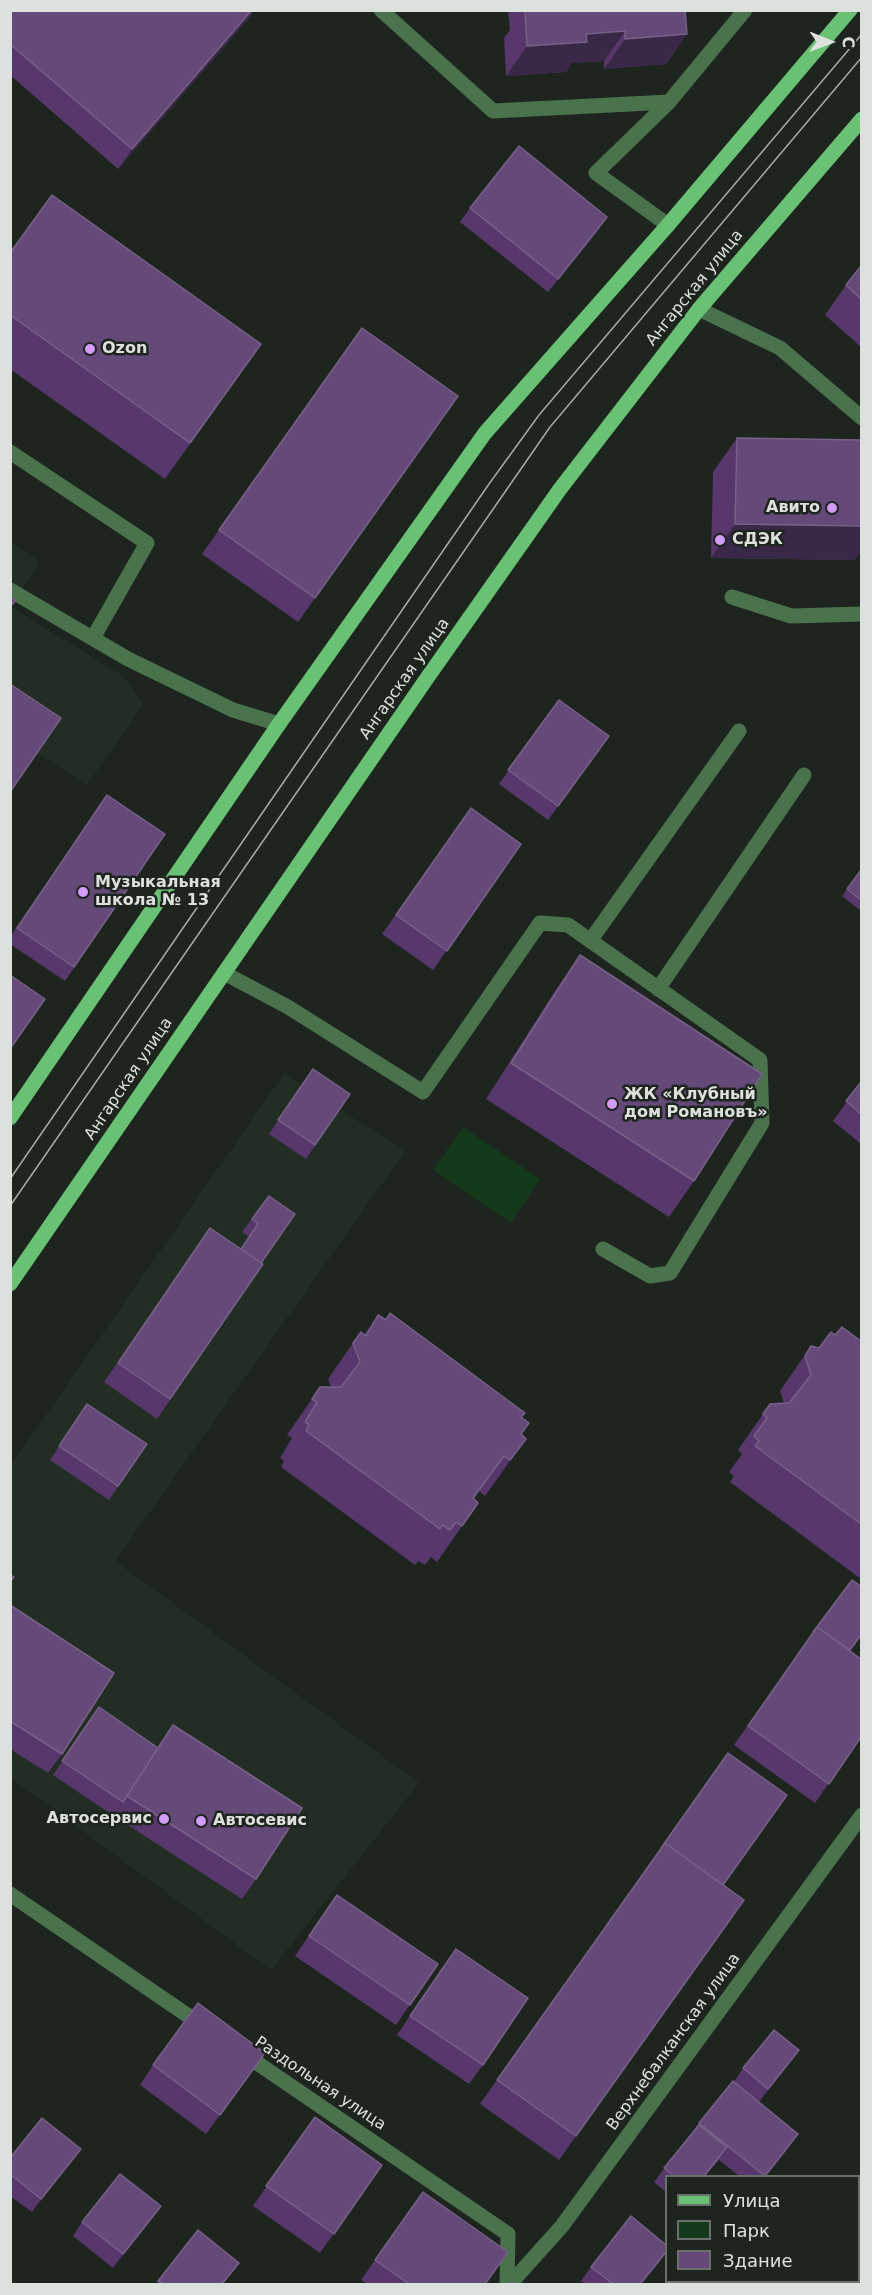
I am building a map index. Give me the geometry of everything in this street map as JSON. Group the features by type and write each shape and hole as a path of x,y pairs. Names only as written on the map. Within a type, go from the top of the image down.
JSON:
{"main road":[{"path":"10,1118 279,724 485,433 668,225 850,10"},
{"name":"Ангарская улица","path":"10,1284 560,489 699,309 861,119"}],"street":[{"path":"381,10 494,111 669,102"},
{"path":"668,225 596,173 669,102 745,10"},
{"path":"699,309 780,348 861,418"},
{"path":"10,452 147,543 93,638"},
{"path":"10,590 128,659 233,710 279,724"},
{"path":"732,597 791,616 861,615"},
{"path":"590,941 739,730"},
{"path":"658,989 804,775"},
{"path":"224,973 288,1007 423,1092 540,922 568,926 760,1060 762,1123 670,1273 650,1276 603,1249"},
{"name":"Верхнебалканская улица","path":"508,2284 562,2226 861,1815"},
{"name":"Раздольная улица","path":"10,1894 508,2234 508,2284"}],"shaded area":[{"path":"11,542 39,562 11,607"},
{"path":"11,607 123,676 143,704 87,785 37,753 11,792"},
{"path":"284,1074 405,1151 115,1561 419,1783 271,1970 11,1778 11,1465"}],"green space":[{"path":"463,1127 540,1179 511,1223 433,1170"}],"building":[{"path":"10,10 252,10 132,149 10,44"},
{"path":"525,10 685,10 687,34 625,39 625,31 586,34 587,42 527,46"},
{"path":"519,146 607,217 558,279 470,208"},
{"path":"52,195 261,344 190,443 10,315 10,253"},
{"path":"861,266 861,299 846,285"},
{"path":"362,328 458,396 315,598 219,530"},
{"path":"737,438 861,440 861,526 735,524"},
{"path":"10,596 16,600 10,607"},
{"path":"10,684 61,718 10,792"},
{"path":"559,700 609,736 558,806 508,770"},
{"name":"Музыкальная школа № 13","path":"107,795 165,834 74,967 17,928"},
{"path":"471,808 521,844 447,951 396,915"},
{"path":"861,870 861,900 847,889"},
{"name":"ЖК «Клубный дом Романовъ»","path":"580,955 762,1074 694,1181 511,1063"},
{"path":"10,975 45,999 10,1049"},
{"path":"313,1069 350,1094 315,1145 278,1120"},
{"path":"861,1082 861,1114 846,1101"},
{"path":"269,1196 295,1214 261,1263 241,1249 258,1224 252,1219"},
{"path":"210,1228 263,1264 170,1399 118,1363"},
{"path":"390,1313 525,1413 521,1417 529,1423 521,1434 526,1439 510,1460 504,1456 473,1498 478,1503 462,1526 456,1522 450,1530 442,1525 440,1529 306,1431 309,1425 305,1422 317,1402 312,1399 320,1387 341,1387 360,1362 353,1343 361,1332 366,1336 378,1315 386,1320"},
{"path":"842,1327 861,1341 861,1524 755,1446 759,1441 754,1436 767,1418 763,1414 770,1404 789,1403 811,1375 805,1356 811,1346 819,1348 831,1332 835,1335"},
{"path":"87,1404 147,1444 118,1486 59,1446"},
{"path":"852,1580 861,1586 861,1635 850,1650 817,1627 813,1632"},
{"path":"10,1605 114,1673 62,1754 10,1721"},
{"path":"817,1627 861,1659 861,1737 829,1784 748,1726"},
{"path":"99,1707 158,1748 123,1802 62,1761"},
{"name":"Автосевис","path":"173,1725 302,1808 256,1879 127,1796"},
{"path":"728,1753 787,1795 723,1885 665,1843 661,1848"},
{"path":"665,1843 744,1900 576,2136 497,2080"},
{"path":"337,1895 438,1964 410,2005 309,1936"},
{"path":"456,1949 528,1998 483,2065 410,2016"},
{"path":"198,2003 265,2053 220,2115 153,2065"},
{"path":"774,2030 799,2050 768,2089 743,2068"},
{"path":"733,2081 798,2134 764,2175 699,2123"},
{"path":"315,2117 382,2165 334,2234 266,2186"},
{"path":"42,2118 81,2149 41,2199 10,2174 10,2158"},
{"path":"699,2125 727,2147 705,2175 673,2175 664,2168"},
{"path":"120,2174 161,2206 123,2254 82,2222"},
{"path":"423,2192 508,2252 485,2284 409,2284 375,2260"},
{"path":"631,2216 665,2244 665,2253 640,2284 613,2284 591,2267"},
{"path":"198,2230 239,2263 222,2284 163,2284 158,2281"}],"tram line":[{"path":"10,1179 489,484 539,415 862,34"},
{"path":"10,1206 550,427 862,57"}],"place":[{"name":"Ozon","path":"90,349"},
{"name":"Авито","path":"832,508"},
{"name":"СДЭК","path":"720,540"},
{"name":"Музыкальная школа № 13","path":"83,892"},
{"name":"ЖК «Клубный дом Романовъ»","path":"612,1104"},
{"name":"Автосервис","path":"164,1819"},
{"name":"Автосевис","path":"201,1821"}]}
